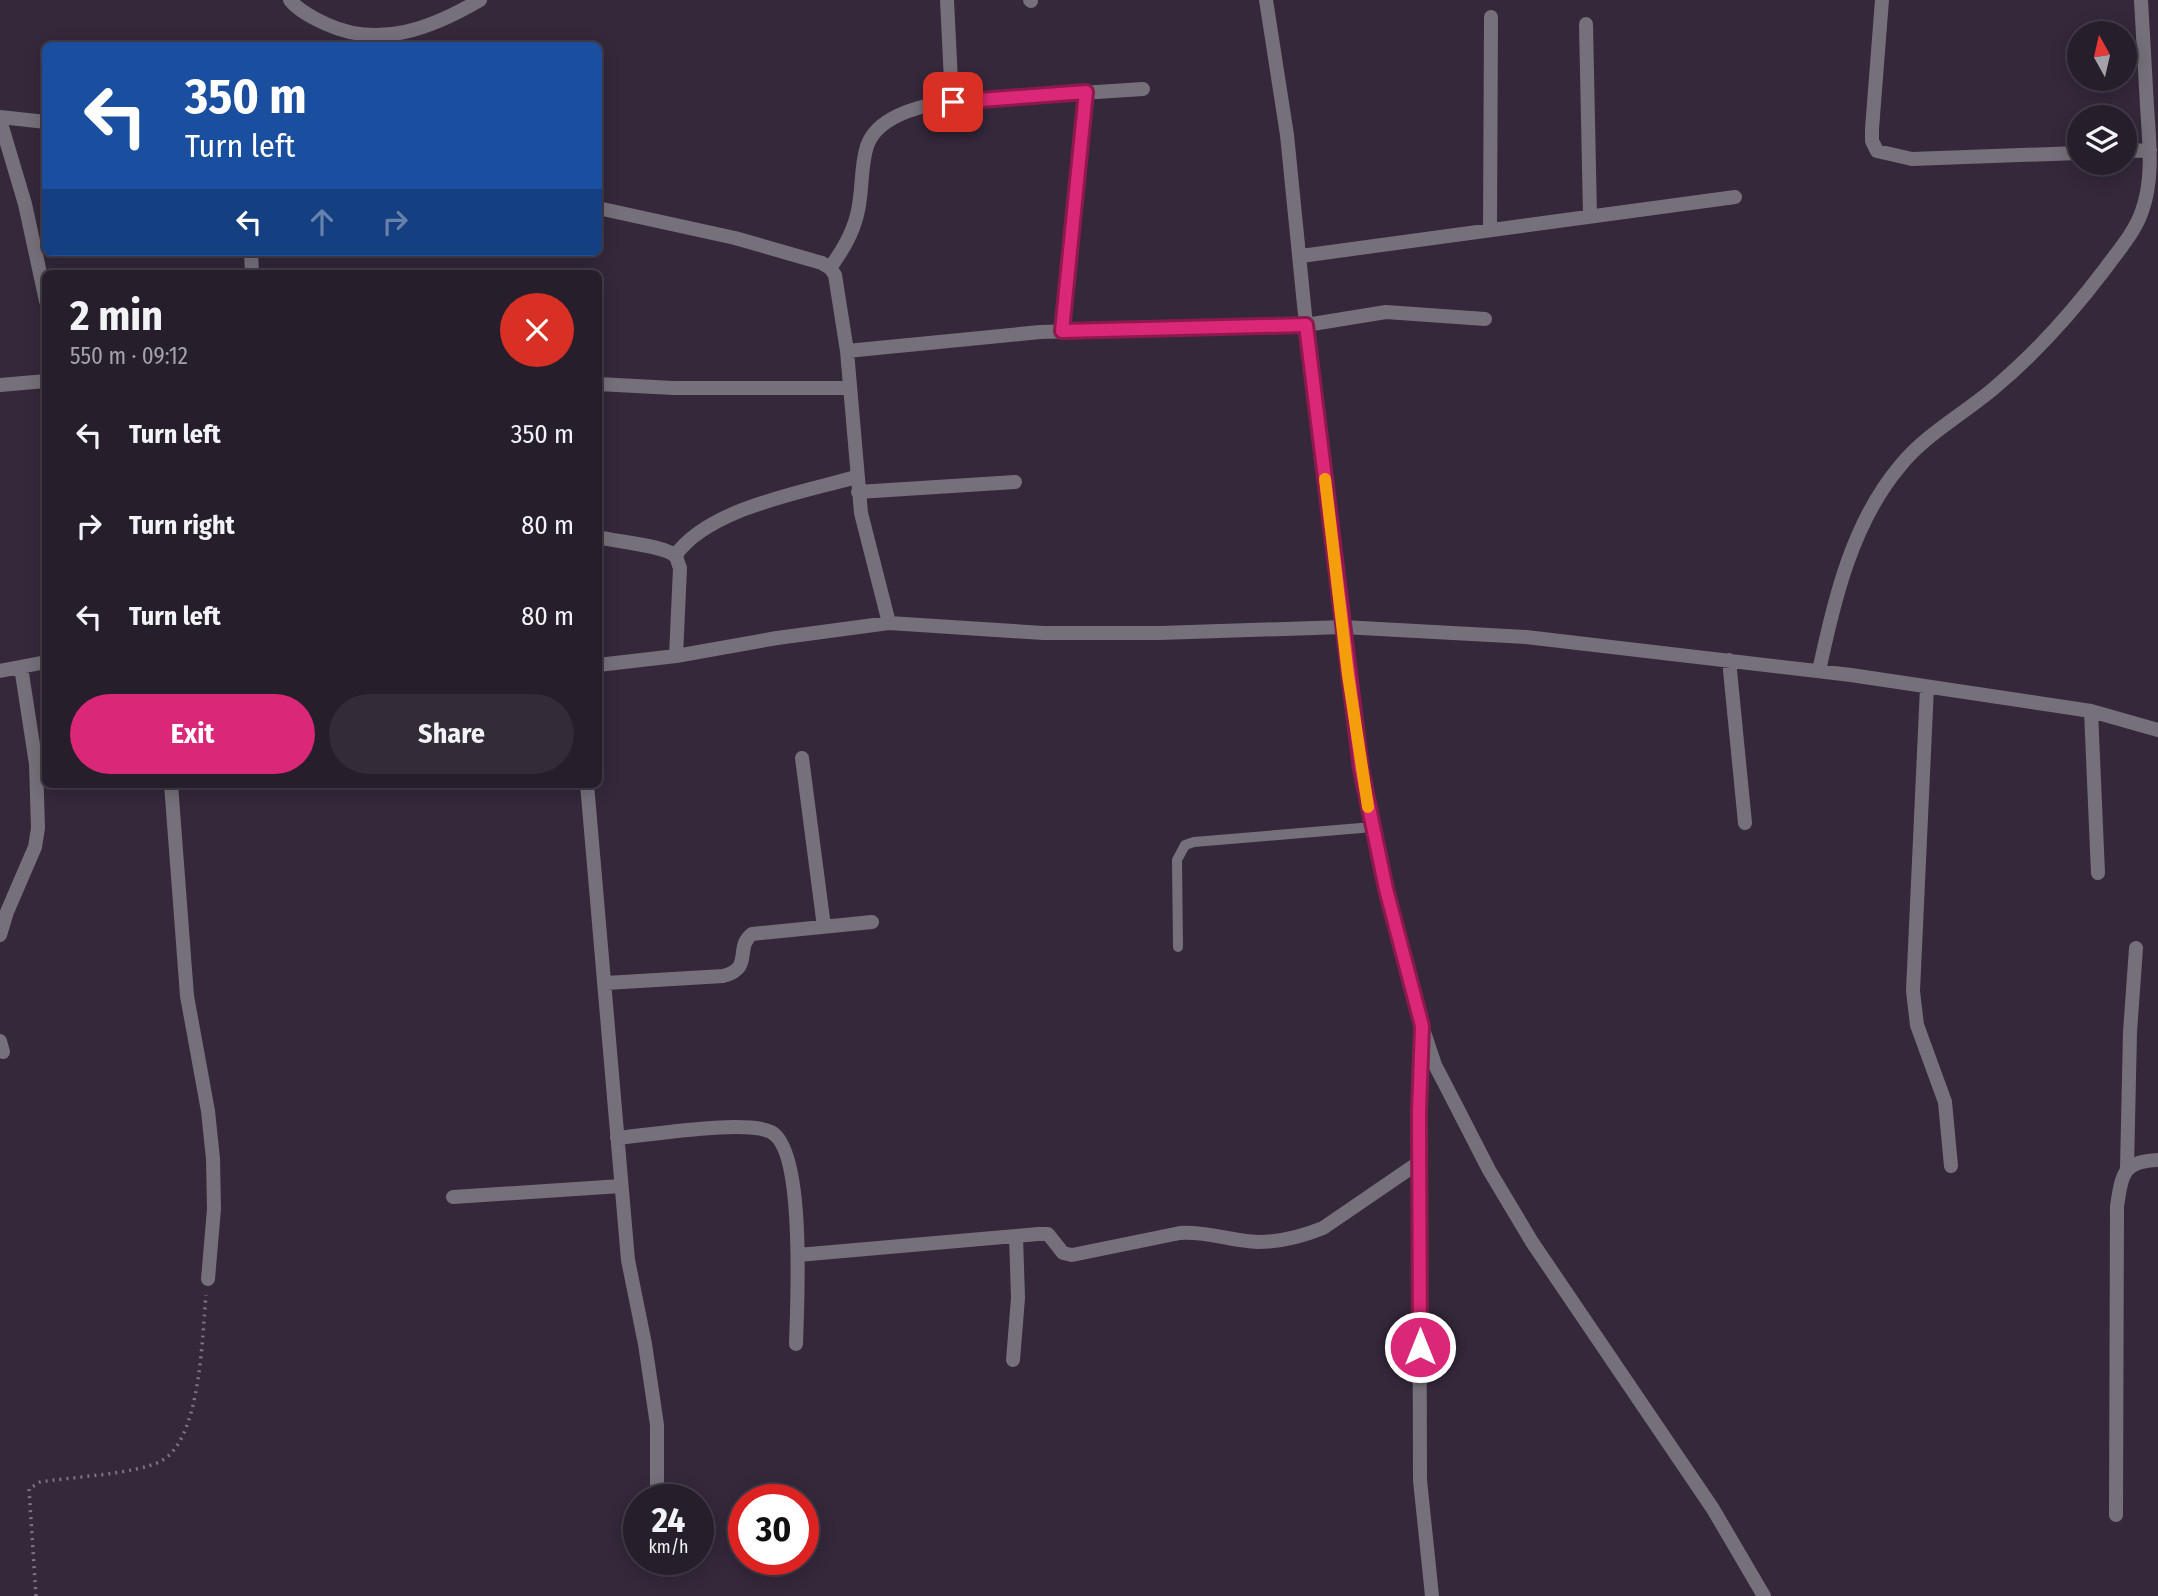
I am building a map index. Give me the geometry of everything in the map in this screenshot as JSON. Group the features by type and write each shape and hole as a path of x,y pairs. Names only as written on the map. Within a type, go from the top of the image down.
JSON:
{"street":[{"path":"290,0 310,16 331,26 387,40 445,20 480,0"},
{"path":"947,0 953,102"},
{"path":"1266,0 1287,135 1306,325 1361,769 1422,1026 1449,1092 1489,1170 1532,1242 1713,1509 1764,1596"},
{"path":"1882,0 1872,141 1877,151 1912,159 2067,153"},
{"path":"1819,671 1830,619 1858,534 1899,466 1920,444 2036,352 2069,316 2129,236 2142,212 2148,184 2150,150 2141,0"},
{"path":"1490,230 1491,17"},
{"path":"1586,24 1590,216"},
{"path":"830,268 851,235 858,214 867,146 872,135 897,117 919,107 953,102 1143,89"},
{"path":"1062,331 1086,92"},
{"path":"42,122 0,118 25,204 42,283"},
{"path":"2137,150 2150,150"},
{"path":"1301,256 1735,197"},
{"path":"602,209 735,237 800,256 830,268 839,289 847,351 857,484 877,587 888,623"},
{"path":"847,351 1062,331 1306,325 1386,312 1485,319"},
{"path":"0,385 42,381"},
{"path":"602,384 673,388 850,388"},
{"path":"675,556 691,536 719,518 857,484 1015,482"},
{"path":"602,538 662,548 675,556 680,568 676,656"},
{"path":"602,665 676,656 777,638 888,623 1043,633 1160,633 1343,627 1526,637 1819,671 2091,712 2158,730"},
{"path":"1729,660 1745,823"},
{"path":"0,671 42,663"},
{"path":"0,935 35,847 38,828 36,764 21,667"},
{"path":"1927,687 1913,991 1917,1026 1945,1102 1951,1166"},
{"path":"2091,712 2098,873"},
{"path":"802,758 824,927"},
{"path":"172,788 187,996 208,1111 213,1159 214,1209 208,1279"},
{"path":"587,788 628,1260 654,1399 659,1460 657,1484"},
{"path":"606,983 723,976 740,967 744,944 752,934 872,922"},
{"path":"2116,1515 2117,1206 2121,1181 2127,1168 2127,1107 2136,948"},
{"path":"1422,1026 1419,1100 1420,1480 1432,1596"},
{"path":"617,1138 745,1127 772,1132 783,1143 789,1160 798,1255 796,1344"},
{"path":"2127,1168 2140,1161 2158,1160"},
{"path":"798,1255 1048,1234 1063,1253 1072,1255 1180,1233 1197,1232 1258,1242 1276,1240 1307,1235 1323,1228 1421,1161"},
{"path":"453,1197 621,1186"},
{"path":"1013,1360 1018,1298 1016,1236"}],"lane":[{"path":"1178,947 1177,860 1185,845 1194,842 1373,827"}],"path":[{"path":"36,1596 29,1489 40,1482 140,1467 159,1462 170,1455 186,1428 192,1404 199,1367 208,1279"}],"slow traffic":[{"path":"1325,479 1348,675 1368,807"}],"route":[{"path":"953,102 1086,92 1062,331 1306,325 1361,769 1386,889 1422,1026 1419,1066 1420,1347"}]}
